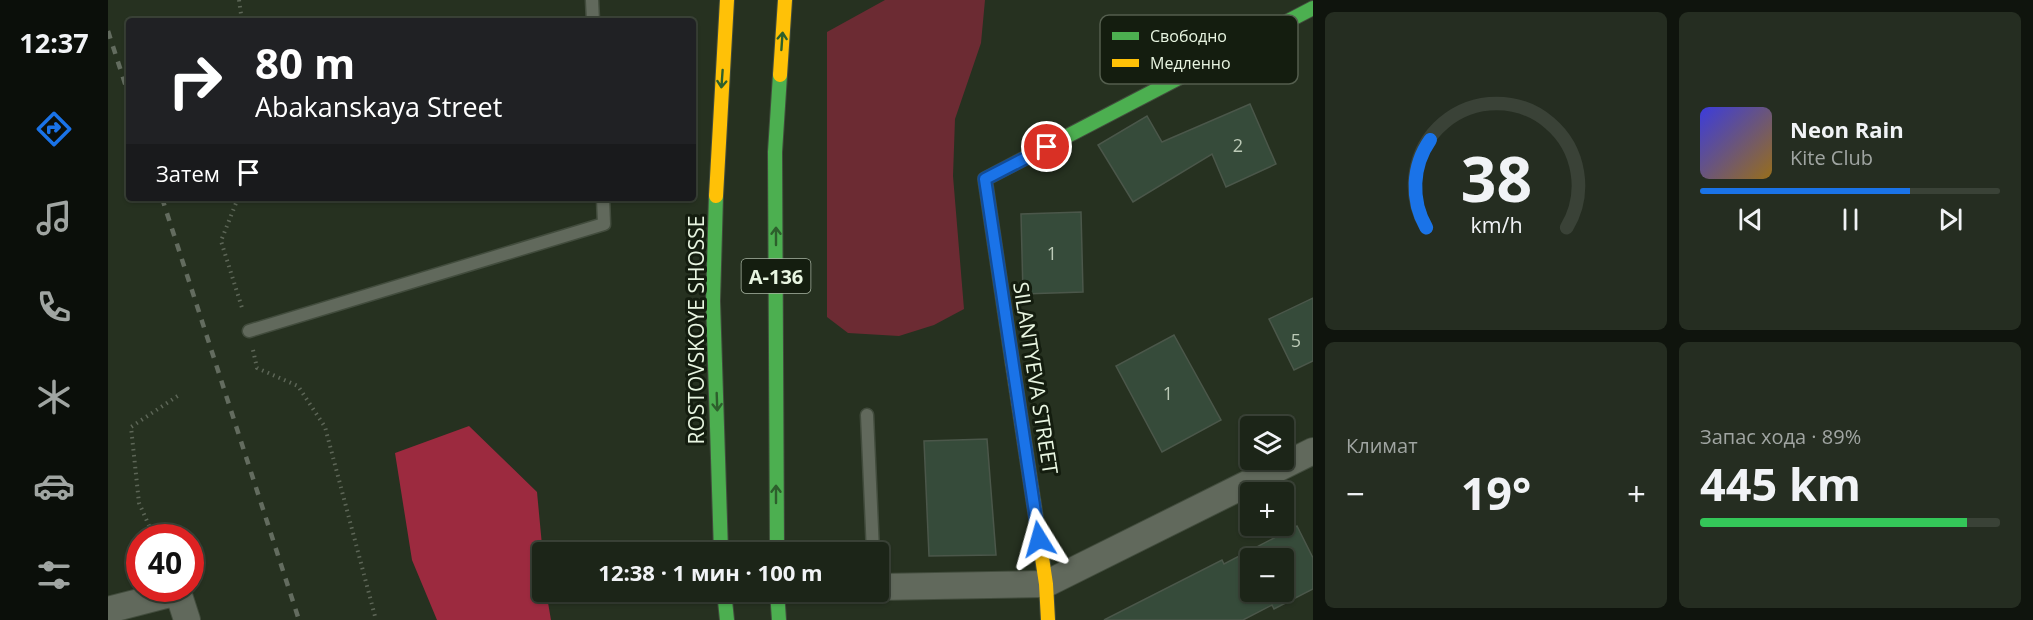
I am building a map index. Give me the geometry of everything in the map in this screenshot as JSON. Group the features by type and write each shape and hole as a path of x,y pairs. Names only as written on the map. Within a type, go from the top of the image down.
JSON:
{"main road":[{"name":"ROSTOVSKOYE SHOSSE","path":"721,542 713,301 718,143 728,0"},
{"name":"А-136","path":"777,542 775,152 785,0"},
{"name":"SILANTYEVA STREET","path":"1298,16 1313,8"},
{"name":"SILANTYEVA STREET","path":"1048,620 1046,584 985,179 1167,84"},
{"path":"725,602 727,620"},
{"path":"778,602 779,620"}],"street":[{"path":"889,587 1046,584 1313,451"},
{"path":"108,610 178,591 187,620"}],"lane":[{"path":"592,0 593,18"},
{"path":"249,331 604,224 603,201"},
{"path":"867,416 873,542"}],"path":[{"path":"239,0 242,18"},
{"path":"237,201 221,241 249,331 257,368 298,386 325,427 376,620"},
{"path":"148,524 139,503 130,426 179,395"}],"shaded area":[{"path":"885,0 985,0 981,43 955,119 953,176 964,309 934,325 899,336 848,333 827,317 827,32"},
{"path":"469,426 537,492 542,542 532,542 532,602 548,602 551,620 437,620 412,560 395,453"}],"building":[{"path":"1250,104 1276,164 1226,187 1212,154 1133,202 1098,145 1147,116 1162,142"},
{"path":"1081,212 1083,292 1023,294 1021,214"},
{"path":"1313,298 1313,361 1294,370 1269,319"},
{"path":"1174,335 1221,420 1162,452 1116,366"},
{"path":"987,439 996,555 929,556 924,441"},
{"path":"1297,526 1313,558 1313,589 1294,599 1294,548 1255,548 1278,536 1294,536 1294,528"},
{"path":"1240,556 1240,602 1288,602 1274,609 1272,605 1243,620 1104,620 1222,560 1224,564"}],"railway":[{"path":"108,31 126,87"},
{"path":"163,201 299,620"}],"traffic: fast":[{"path":"1298,16 1313,8"},
{"path":"777,542 775,152 780,75"},
{"path":"1012,360 985,179 1167,84"},
{"path":"716,196 713,301 721,542"},
{"path":"725,602 727,620"},
{"path":"778,602 779,620"}],"traffic: slow":[{"path":"716,196 727,0"},
{"path":"780,75 785,0"},
{"path":"1012,360 1046,584 1048,620"}],"route":[{"path":"1039,539 985,179 1047,147"}]}
